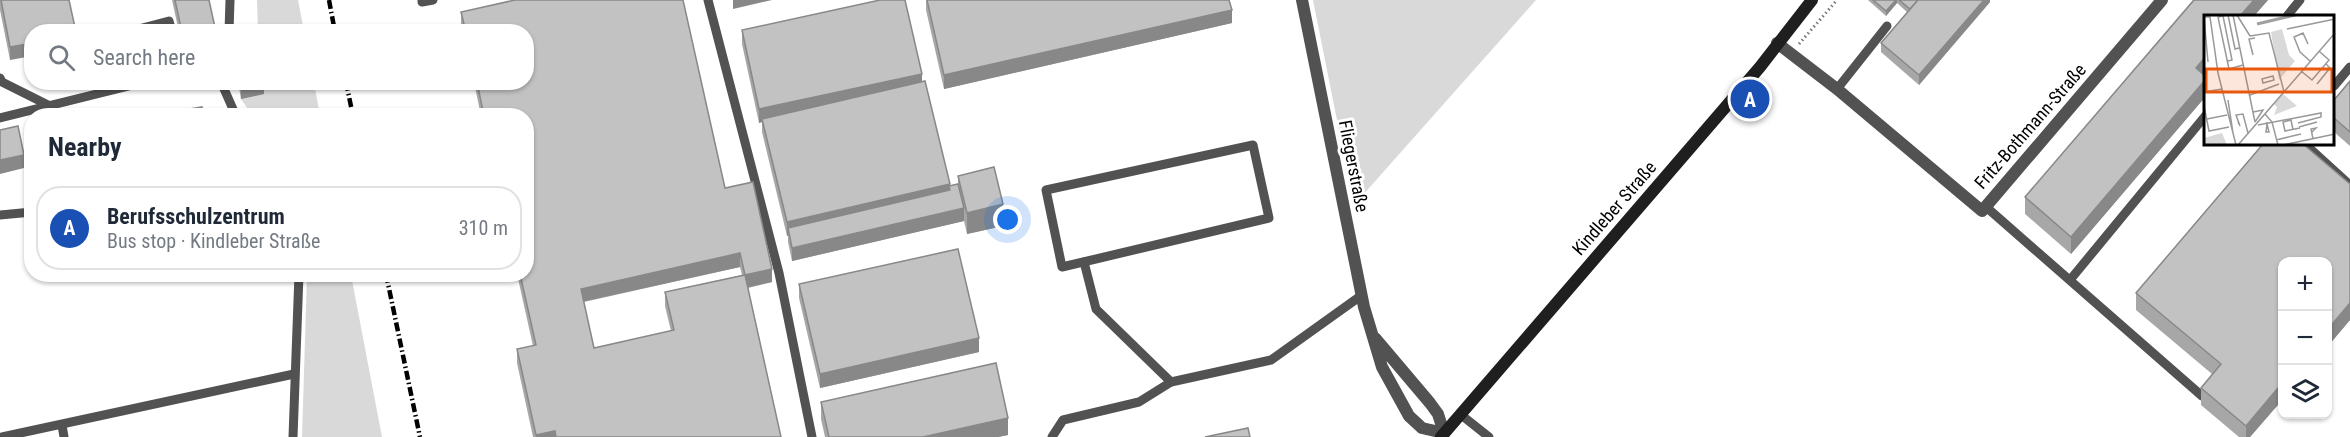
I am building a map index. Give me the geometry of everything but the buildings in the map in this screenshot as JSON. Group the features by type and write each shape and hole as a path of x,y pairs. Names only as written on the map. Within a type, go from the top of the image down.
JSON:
{"main road":[{"name":"Kindleber Straße","path":"1443,435 1730,102 1812,0"}],"street":[{"name":"Fliegerstraße","path":"1302,0 1362,296 1382,367 1402,406 1422,428 1443,435"},
{"name":"Fritz-Bothmann-Straße","path":"1777,43 1792,52 1982,211 2162,0"},
{"name":"Fliegerstraße","path":"1375,338 1438,414 1443,435"}],"lane":[{"path":"229,24 230,0"},
{"path":"422,0 422,2 433,0"},
{"path":"708,0 779,273 812,437"},
{"path":"2288,15 2300,0"},
{"path":"1837,89 1887,26"},
{"path":"2335,85 2350,68"},
{"path":"0,78 2,82 50,106"},
{"path":"42,108 113,90"},
{"path":"225,90 232,108"},
{"path":"0,118 24,112"},
{"path":"2070,280 2204,117"},
{"path":"1253,145 1269,218 1084,262 1062,267 1046,190 1253,145"},
{"path":"2307,146 2350,185"},
{"path":"1985,206 2202,396"},
{"path":"0,215 24,213"},
{"path":"1084,262 1096,309 1170,382"},
{"path":"292,437 299,282"},
{"path":"1052,437 1063,420 1139,402 1170,382 1271,360 1362,296"},
{"path":"2,437 294,374"},
{"path":"1460,414 1489,437"},
{"path":"62,425 64,437"}],"path":[{"path":"1792,52 1837,0"}],"shaded area":[{"path":"257,0 298,0 303,24 258,24"},
{"path":"1313,0 1536,0 1354,205"},
{"path":"263,90 315,90 319,108 247,108 241,99 264,94"},
{"path":"307,282 352,282 382,437 302,437"}],"railway":[{"path":"329,0 334,24"},
{"path":"348,90 351,108"},
{"path":"388,282 420,437"}],"place":[{"name":"Berufsschulzentrum","path":"1750,99"}]}
